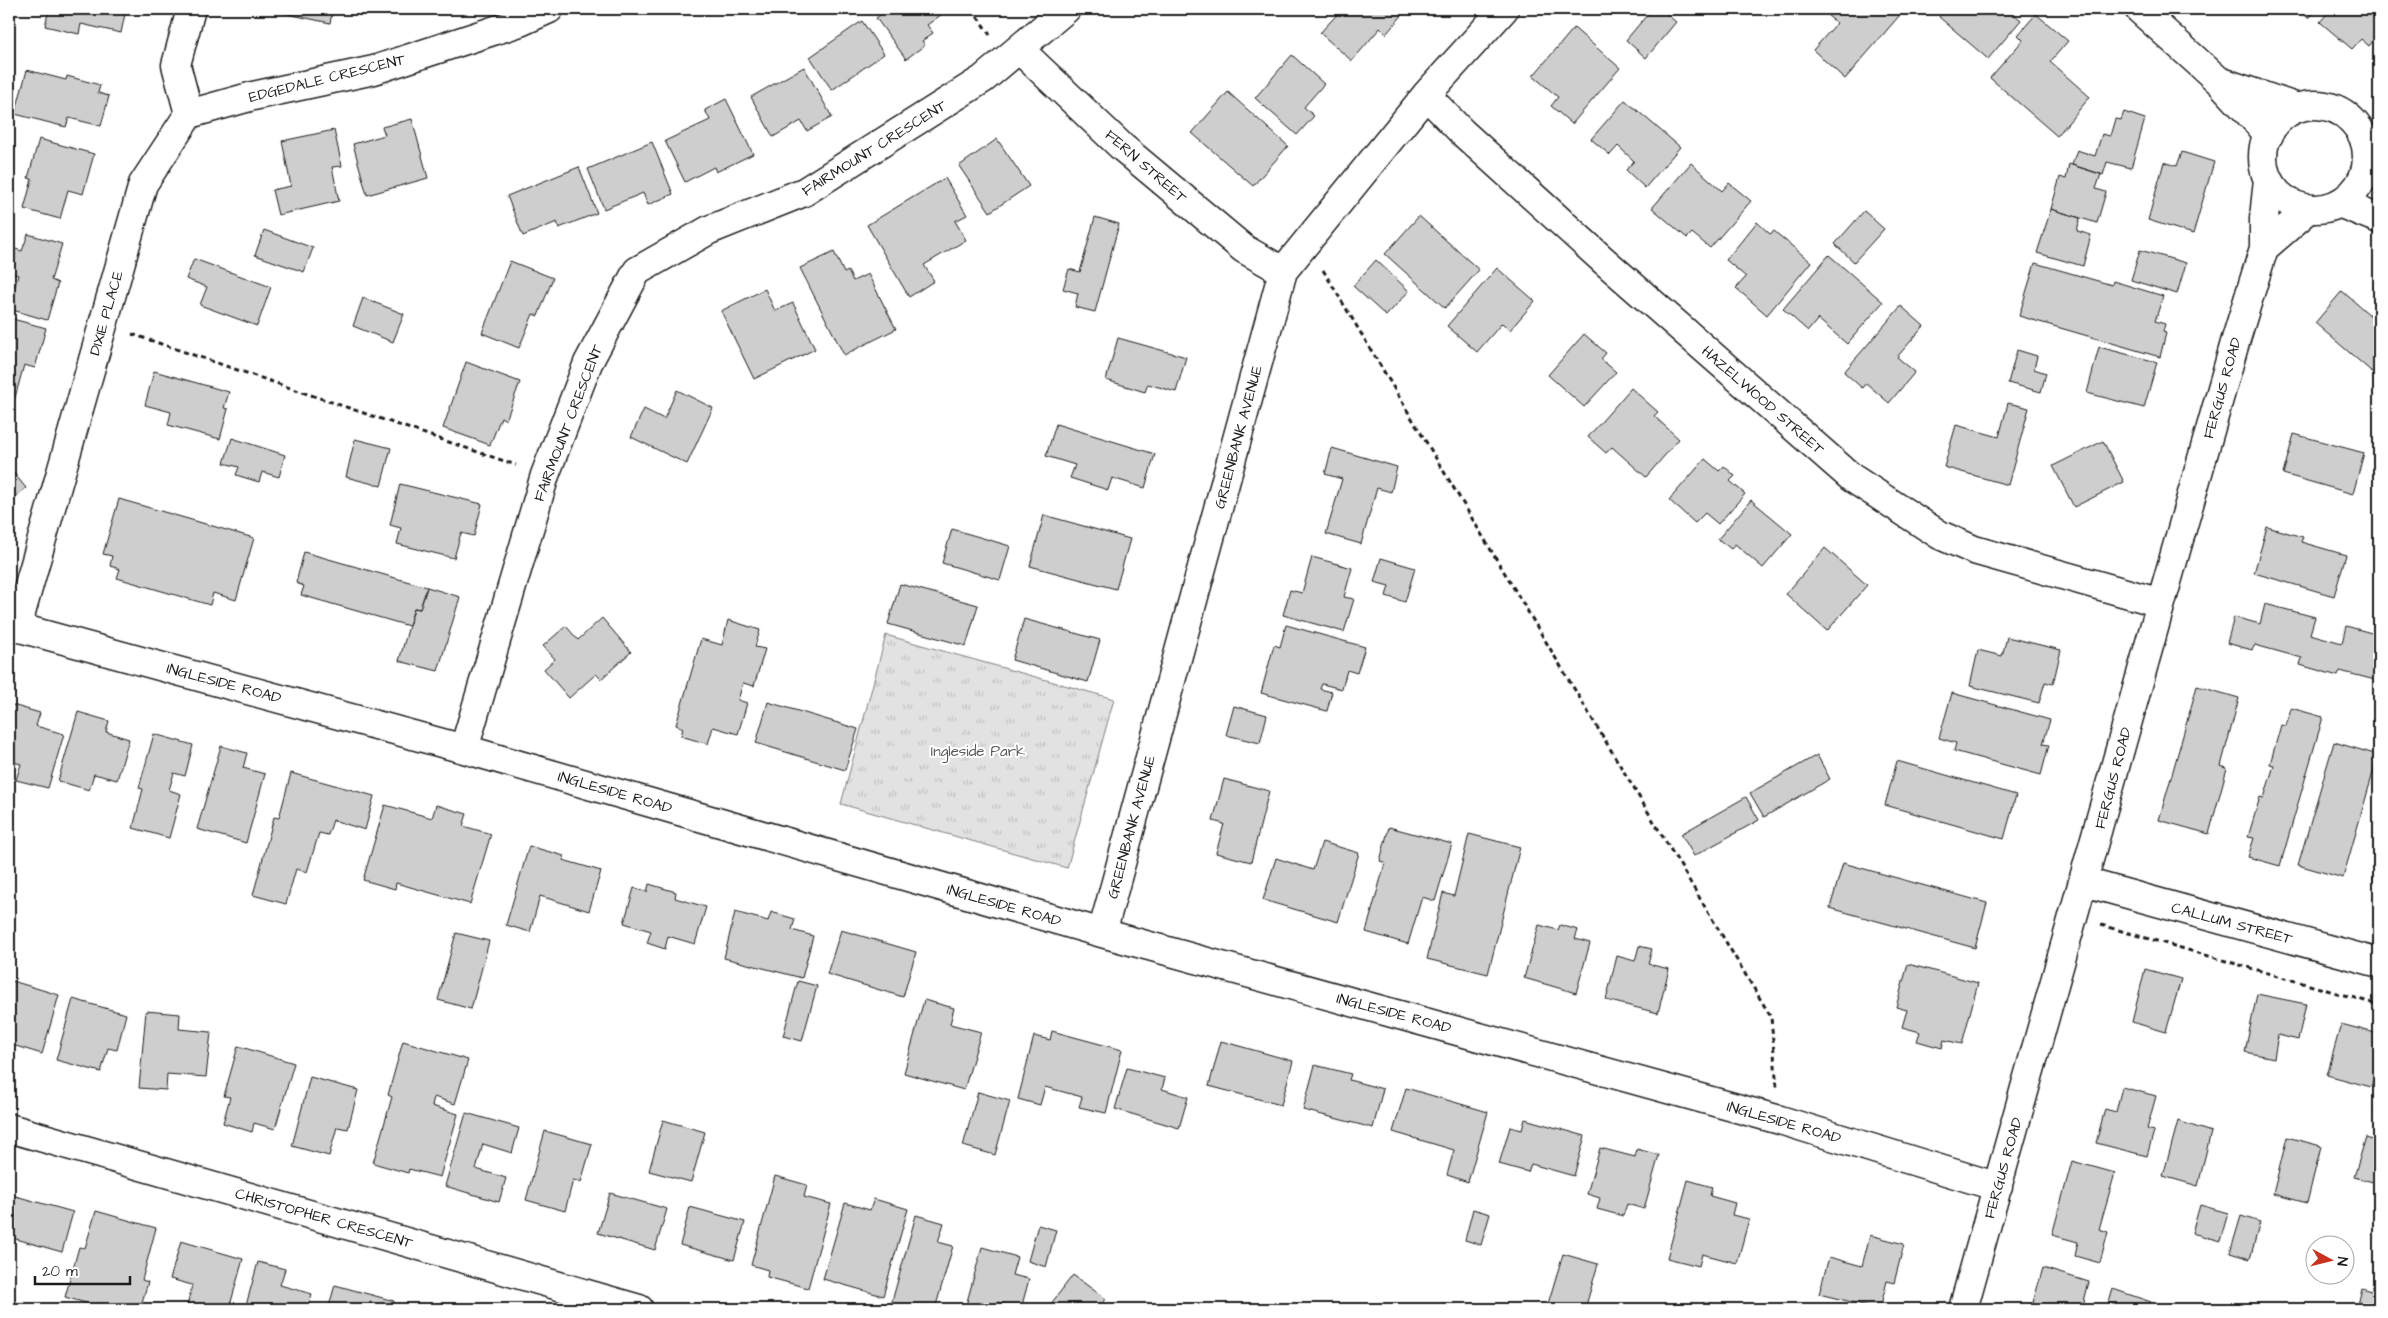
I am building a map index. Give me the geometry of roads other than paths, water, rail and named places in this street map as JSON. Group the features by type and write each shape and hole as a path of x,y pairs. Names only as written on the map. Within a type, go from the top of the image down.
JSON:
{"street":[{"path":"189,114 176,65 191,9"},
{"name":"EDGEDALE CRESCENT","path":"189,114 253,96 374,70 520,22 549,9"},
{"name":"FAIRMOUNT CRESCENT","path":"464,748 545,475 588,363 637,271 709,230 804,192 983,79 1066,9"},
{"name":"GREENBANK AVENUE","path":"1102,933 1283,271 1426,96 1504,9"},
{"path":"2139,9 2220,82 2268,135"},
{"name":"FERN STREET","path":"1019,49 1122,147 1244,249 1283,271"},
{"path":"2220,82 2298,108"},
{"name":"HAZELWOOD STREET","path":"1426,96 1462,132 1602,259 1852,478 1940,535 1974,550 2161,604"},
{"path":"2314,105 2330,107 2346,115 2357,126 2373,169 2351,195 2339,203 2330,207 2310,209 2296,205 2284,199 2268,179 2264,157 2268,135 2276,124 2298,108 2314,105"},
{"name":"DIXIE PLACE","path":"13,626 143,184 189,114"},
{"name":"FERGUS ROAD","path":"1963,1309 2236,339 2264,248 2264,218 2268,179"},
{"path":"2339,203 2379,219"},
{"path":"2264,248 2310,209"},
{"name":"INGLESIDE ROAD","path":"13,626 464,748 1102,933 1780,1120 1998,1187"},
{"name":"CALLUM STREET","path":"2084,882 2379,963"},
{"name":"CHRISTOPHER CRESCENT","path":"9,1128 638,1309"}],"park label":[{"name":"Ingleside Park","path":"978,751"}]}
